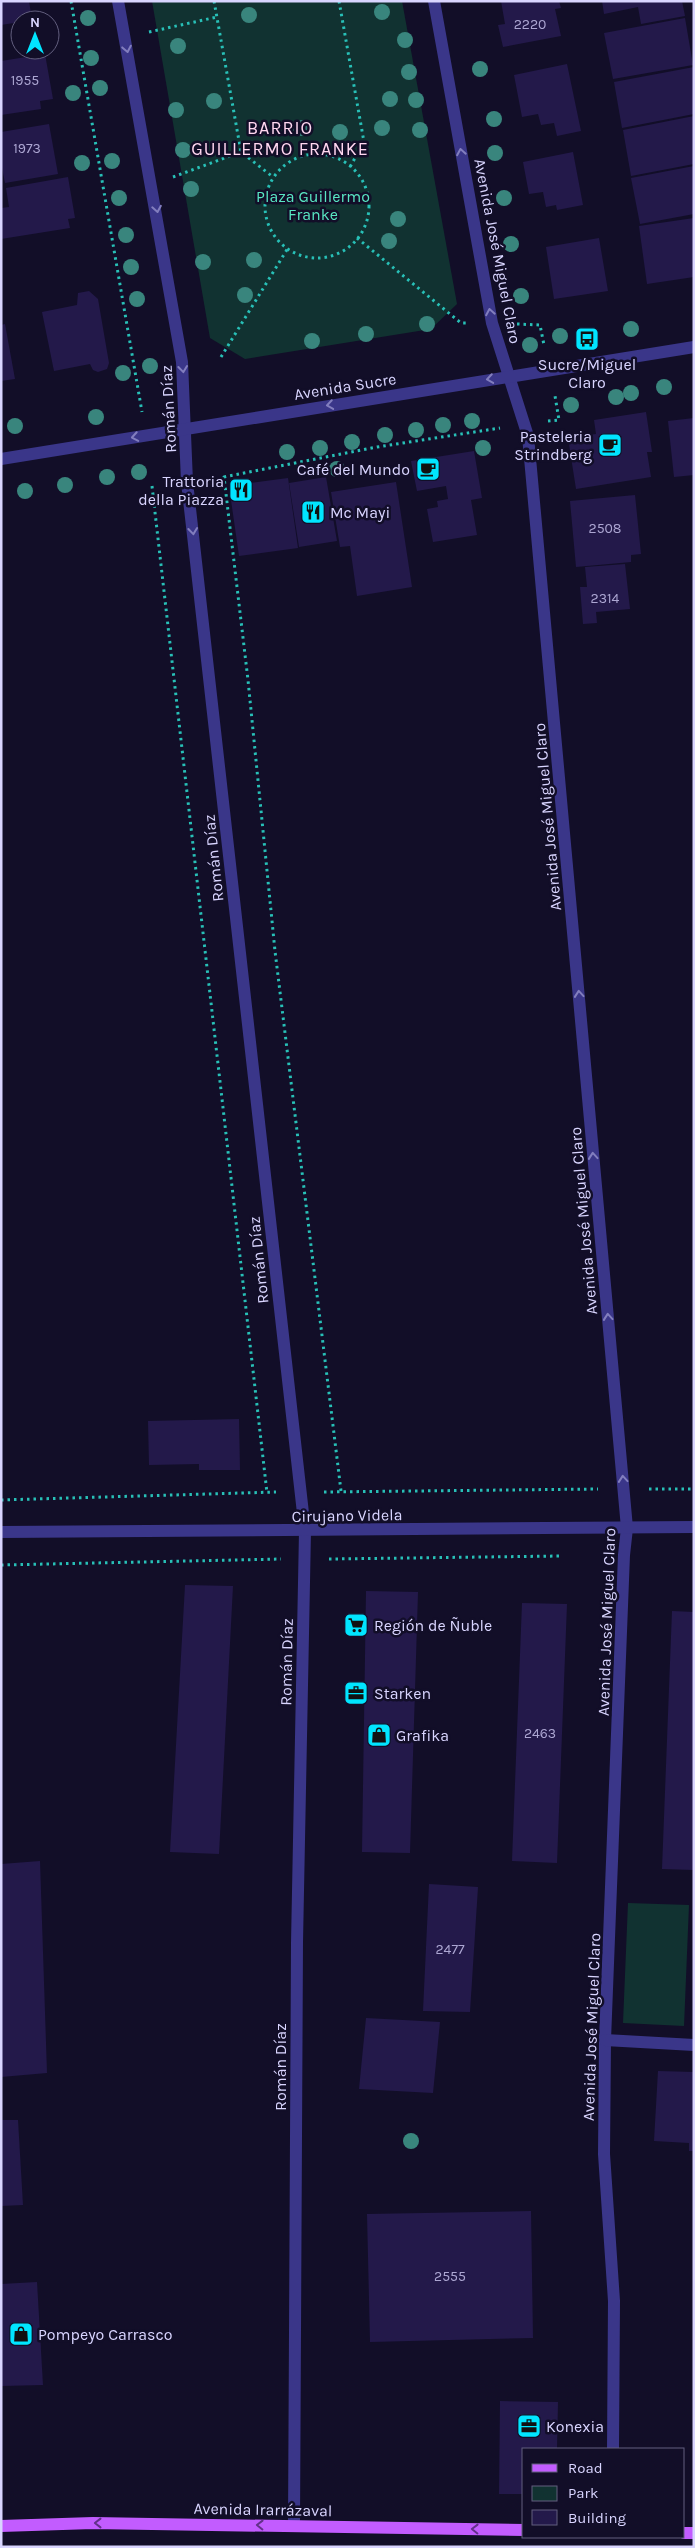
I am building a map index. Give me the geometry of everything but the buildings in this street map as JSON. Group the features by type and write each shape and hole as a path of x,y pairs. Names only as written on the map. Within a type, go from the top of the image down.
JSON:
{"main road":[{"name":"Avenida Irarrázaval","path":"1,2526 93,2523 522,2530"}],"street":[{"name":"Román Díaz","path":"118,1 152,184 182,362 188,482 305,1531 297,1953 294,2525"},
{"name":"Avenida José Miguel Claro","path":"434,1 492,323 526,424 627,1528 624,1555 605,2040 604,2154 614,2301 612,2448"},
{"name":"Avenida Sucre","path":"1,459 694,347"},
{"name":"Cirujano Videla","path":"1,1532 305,1531 694,1526"},
{"path":"605,2040 694,2045"}],"path":[{"path":"71,1 145,435"},
{"path":"214,1 241,152 273,177"},
{"path":"339,1 364,142 350,167"},
{"path":"124,38 216,17"},
{"path":"152,184 241,152"},
{"path":"318,154 335,158 350,167 361,179 368,195 369,212 364,228 357,238 341,252 325,258 309,258 279,242 269,228 265,210 266,193 273,177 285,164 301,156 318,154"},
{"path":"357,238 461,323 492,323"},
{"path":"221,357 288,248"},
{"path":"341,1491 275,951 248,680 224,477 377,447 559,420"},
{"path":"152,486 267,1493"},
{"path":"1,1500 341,1491 694,1489"},
{"path":"1,1565 568,1556"}],"green space":[{"name":"Plaza Guillermo Franke","path":"152,1 402,1 457,304 431,329 245,359 210,338"},
{"path":"628,1903 689,1905 684,2026 623,2023"}],"place":[{"name":"Sucre/Miguel Claro","path":"587,339"},
{"name":"Pasteleria Strindberg","path":"610,445"},
{"name":"Café del Mundo","path":"428,469"},
{"name":"Trattoria della Piazza","path":"241,490"},
{"name":"Mc Mayi","path":"313,512"},
{"name":"Región de Ñuble","path":"356,1625"},
{"name":"Starken","path":"356,1693"},
{"name":"Grafika","path":"379,1735"},
{"name":"Pompeyo Carrasco","path":"21,2334"},
{"name":"Konexia","path":"529,2426"}],"district":[{"name":"BARRIO GUILLERMO FRANKE","path":"280,138"}]}
